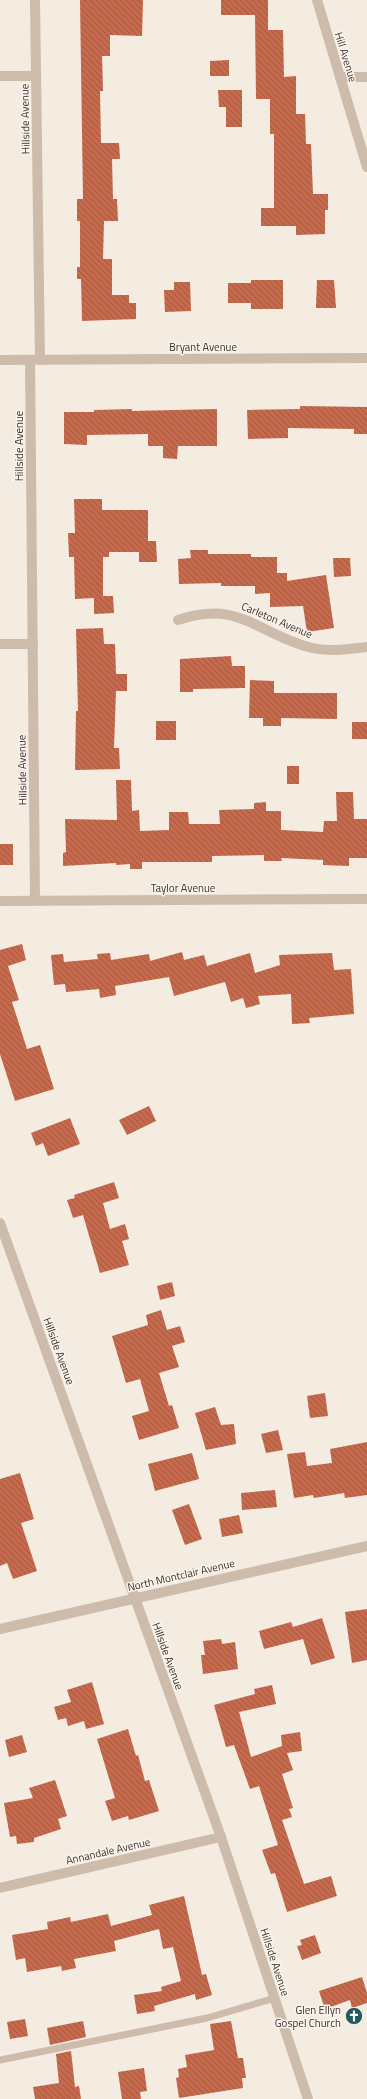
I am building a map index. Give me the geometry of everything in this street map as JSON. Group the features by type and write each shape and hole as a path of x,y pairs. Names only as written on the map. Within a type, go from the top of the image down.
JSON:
{"street":[{"name":"Hillside Avenue","path":"35,900 33,644 36,0"},
{"name":"Hill Avenue","path":"317,0 367,167"},
{"path":"0,76 36,76"},
{"path":"340,77 367,77"},
{"name":"Bryant Avenue","path":"0,360 367,358"},
{"name":"Carleton Avenue","path":"178,620 206,613 233,615 249,620 296,643 312,648 342,650 367,647"},
{"path":"0,644 33,644"},
{"name":"Taylor Avenue","path":"0,901 367,899"},
{"name":"Hillside Avenue","path":"0,1223 221,1837 308,2099"},
{"name":"North Montclair Avenue","path":"0,1629 367,1546"},
{"name":"Annandale Avenue","path":"0,1888 221,1837"}],"lane":[{"path":"0,2060 207,2018 275,1998"}],"building":[{"path":"80,0 143,0 142,36 110,35 110,56 102,56 103,91 100,91 101,143 119,143 120,159 112,159 113,199 117,199 118,221 104,221 103,259 112,259 112,295 129,295 129,303 136,303 136,319 82,321 81,279 77,279 77,267 80,267 80,221 77,221 77,199 83,199"},
{"path":"221,0 268,0 268,30 283,30 284,77 296,76 296,114 305,114 306,144 311,144 313,194 328,194 328,210 325,210 325,234 296,235 296,226 261,226 261,208 274,208 274,134 270,134 270,99 256,99 255,15 221,15"},
{"path":"229,60 229,76 210,76 210,61"},
{"path":"218,90 242,90 242,127 226,127 226,107 219,107"},
{"path":"251,280 283,280 283,309 251,309 251,303 228,303 228,283 251,283"},
{"path":"317,280 334,280 336,308 316,308"},
{"path":"174,282 190,282 191,311 165,312 164,290 174,290"},
{"path":"300,406 367,407 367,434 354,434 354,429 288,428 288,438 248,439 247,410 300,409"},
{"path":"132,409 132,411 217,409 217,446 178,446 177,459 163,458 163,446 148,446 148,434 87,435 87,445 64,444 64,412 94,412 94,410"},
{"path":"74,499 102,499 102,510 148,510 148,541 156,541 157,562 139,562 139,552 109,552 109,557 103,557 103,596 113,596 114,613 94,614 94,598 75,599 74,557 69,557 68,533 75,533"},
{"path":"190,550 208,550 208,554 251,554 251,557 277,557 277,573 287,573 287,581 326,575 334,628 307,632 303,606 270,607 270,593 255,594 255,586 221,586 221,583 179,584 178,559 191,558"},
{"path":"333,558 350,558 351,576 334,577"},
{"path":"103,628 104,644 115,644 116,674 127,674 127,691 116,691 114,748 119,748 120,769 75,770 76,711 78,711 76,629"},
{"path":"231,656 232,666 245,666 245,688 193,689 193,692 180,692 180,659"},
{"path":"250,680 274,681 274,693 337,693 337,719 281,718 281,726 263,726 263,718 249,718"},
{"path":"156,721 176,721 176,740 156,740"},
{"path":"352,722 367,722 367,739 352,739"},
{"path":"287,766 299,766 299,784 287,784"},
{"path":"116,780 131,780 132,811 139,810 140,831 169,830 169,812 188,812 189,824 220,824 219,810 254,809 254,803 266,802 266,811 281,811 281,830 323,832 324,821 337,821 336,792 353,792 354,819 367,819 367,858 349,858 349,866 323,865 323,860 281,858 282,861 264,861 264,855 212,856 212,862 142,862 142,869 130,869 130,864 116,865 116,863 63,866 63,853 66,852 65,819 117,820"},
{"path":"0,844 13,844 13,865 0,865"},
{"path":"22,944 26,960 8,966 19,1000 12,1002 27,1049 40,1045 54,1089 15,1101 0,1054 0,950"},
{"path":"182,952 184,960 204,955 207,966 250,953 255,973 280,965 279,955 332,953 334,970 351,969 354,1014 309,1018 310,1023 292,1024 291,994 258,996 260,1004 246,1008 243,998 231,1002 225,982 174,996 169,977 115,986 116,995 100,998 99,989 66,992 65,984 54,985 51,955 63,954 64,962 98,959 97,954 110,953 111,960 149,954 150,961"},
{"path":"149,1106 156,1121 127,1135 119,1120"},
{"path":"70,1118 80,1144 48,1156 43,1143 36,1146 31,1133"},
{"path":"114,1182 119,1198 103,1203 110,1229 125,1224 129,1239 122,1241 129,1265 100,1273 83,1215 73,1218 67,1200 75,1198 74,1195"},
{"path":"172,1282 175,1296 160,1300 157,1286"},
{"path":"161,1310 167,1330 180,1326 185,1342 172,1346 179,1367 159,1373 169,1406 172,1405 179,1428 139,1440 132,1416 149,1411 140,1379 126,1383 112,1336 148,1325 146,1315"},
{"path":"325,1393 328,1416 310,1418 307,1396"},
{"path":"215,1407 221,1425 234,1424 236,1444 206,1450 195,1413"},
{"path":"278,1430 283,1450 266,1453 261,1434"},
{"path":"367,1442 367,1495 345,1498 344,1493 314,1498 313,1495 294,1498 287,1454 305,1452 307,1466 332,1463 330,1449"},
{"path":"192,1453 199,1479 155,1491 148,1464"},
{"path":"20,1473 34,1519 21,1523 37,1571 13,1579 7,1563 0,1566 0,1479"},
{"path":"275,1490 277,1507 242,1510 241,1493"},
{"path":"189,1504 202,1539 185,1545 172,1510"},
{"path":"239,1515 243,1533 222,1537 219,1519"},
{"path":"367,1609 367,1660 352,1663 345,1612"},
{"path":"322,1618 335,1658 311,1665 303,1639 264,1649 259,1631 291,1622 293,1627"},
{"path":"221,1639 222,1644 235,1642 238,1669 203,1674 201,1655 205,1655 203,1641"},
{"path":"92,1682 104,1724 86,1729 84,1721 68,1726 66,1718 58,1720 54,1707 71,1702 67,1690"},
{"path":"272,1685 276,1704 239,1712 251,1757 282,1746 281,1735 300,1732 302,1751 287,1753 293,1770 282,1774 293,1808 289,1809 292,1817 282,1820 304,1884 331,1876 337,1896 287,1912 275,1873 271,1874 262,1850 278,1845 259,1786 250,1789 234,1745 226,1747 214,1705 255,1694 254,1689"},
{"path":"128,1729 136,1756 138,1755 145,1781 149,1780 159,1811 129,1820 128,1816 112,1821 105,1801 115,1798 97,1739"},
{"path":"22,1735 27,1752 9,1757 5,1740"},
{"path":"55,1780 67,1816 58,1819 61,1829 34,1838 34,1842 17,1844 16,1836 10,1837 4,1803 33,1798 29,1788"},
{"path":"184,1896 202,1975 206,1974 212,1995 196,2000 195,1994 154,2006 155,2011 137,2014 134,1995 162,1991 161,1987 181,1981 173,1947 163,1949 159,1929 114,1941 116,1951 74,1959 76,1968 62,1971 61,1966 27,1972 25,1958 16,1960 12,1935 48,1929 47,1922 70,1917 71,1922 108,1914 111,1926 152,1915 149,1905"},
{"path":"315,1935 321,1953 302,1960 297,1946 302,1945 300,1940"},
{"path":"362,1977 367,1993 367,2003 352,2008 350,2000 325,2009 319,1991"},
{"path":"25,2019 28,2036 10,2039 7,2022"},
{"path":"83,2021 86,2037 50,2045 47,2028"},
{"path":"231,2021 238,2058 243,2058 246,2078 242,2078 243,2088 179,2098 176,2078 179,2077 178,2069 187,2067 185,2055 214,2050 210,2024"},
{"path":"71,2051 75,2087 79,2086 81,2099 35,2099 33,2087 59,2083 56,2054"},
{"path":"144,2068 147,2091 140,2092 141,2099 122,2099 118,2072"}],"place":[{"name":"Glen Ellyn Gospel Church","path":"354,2016"}]}
